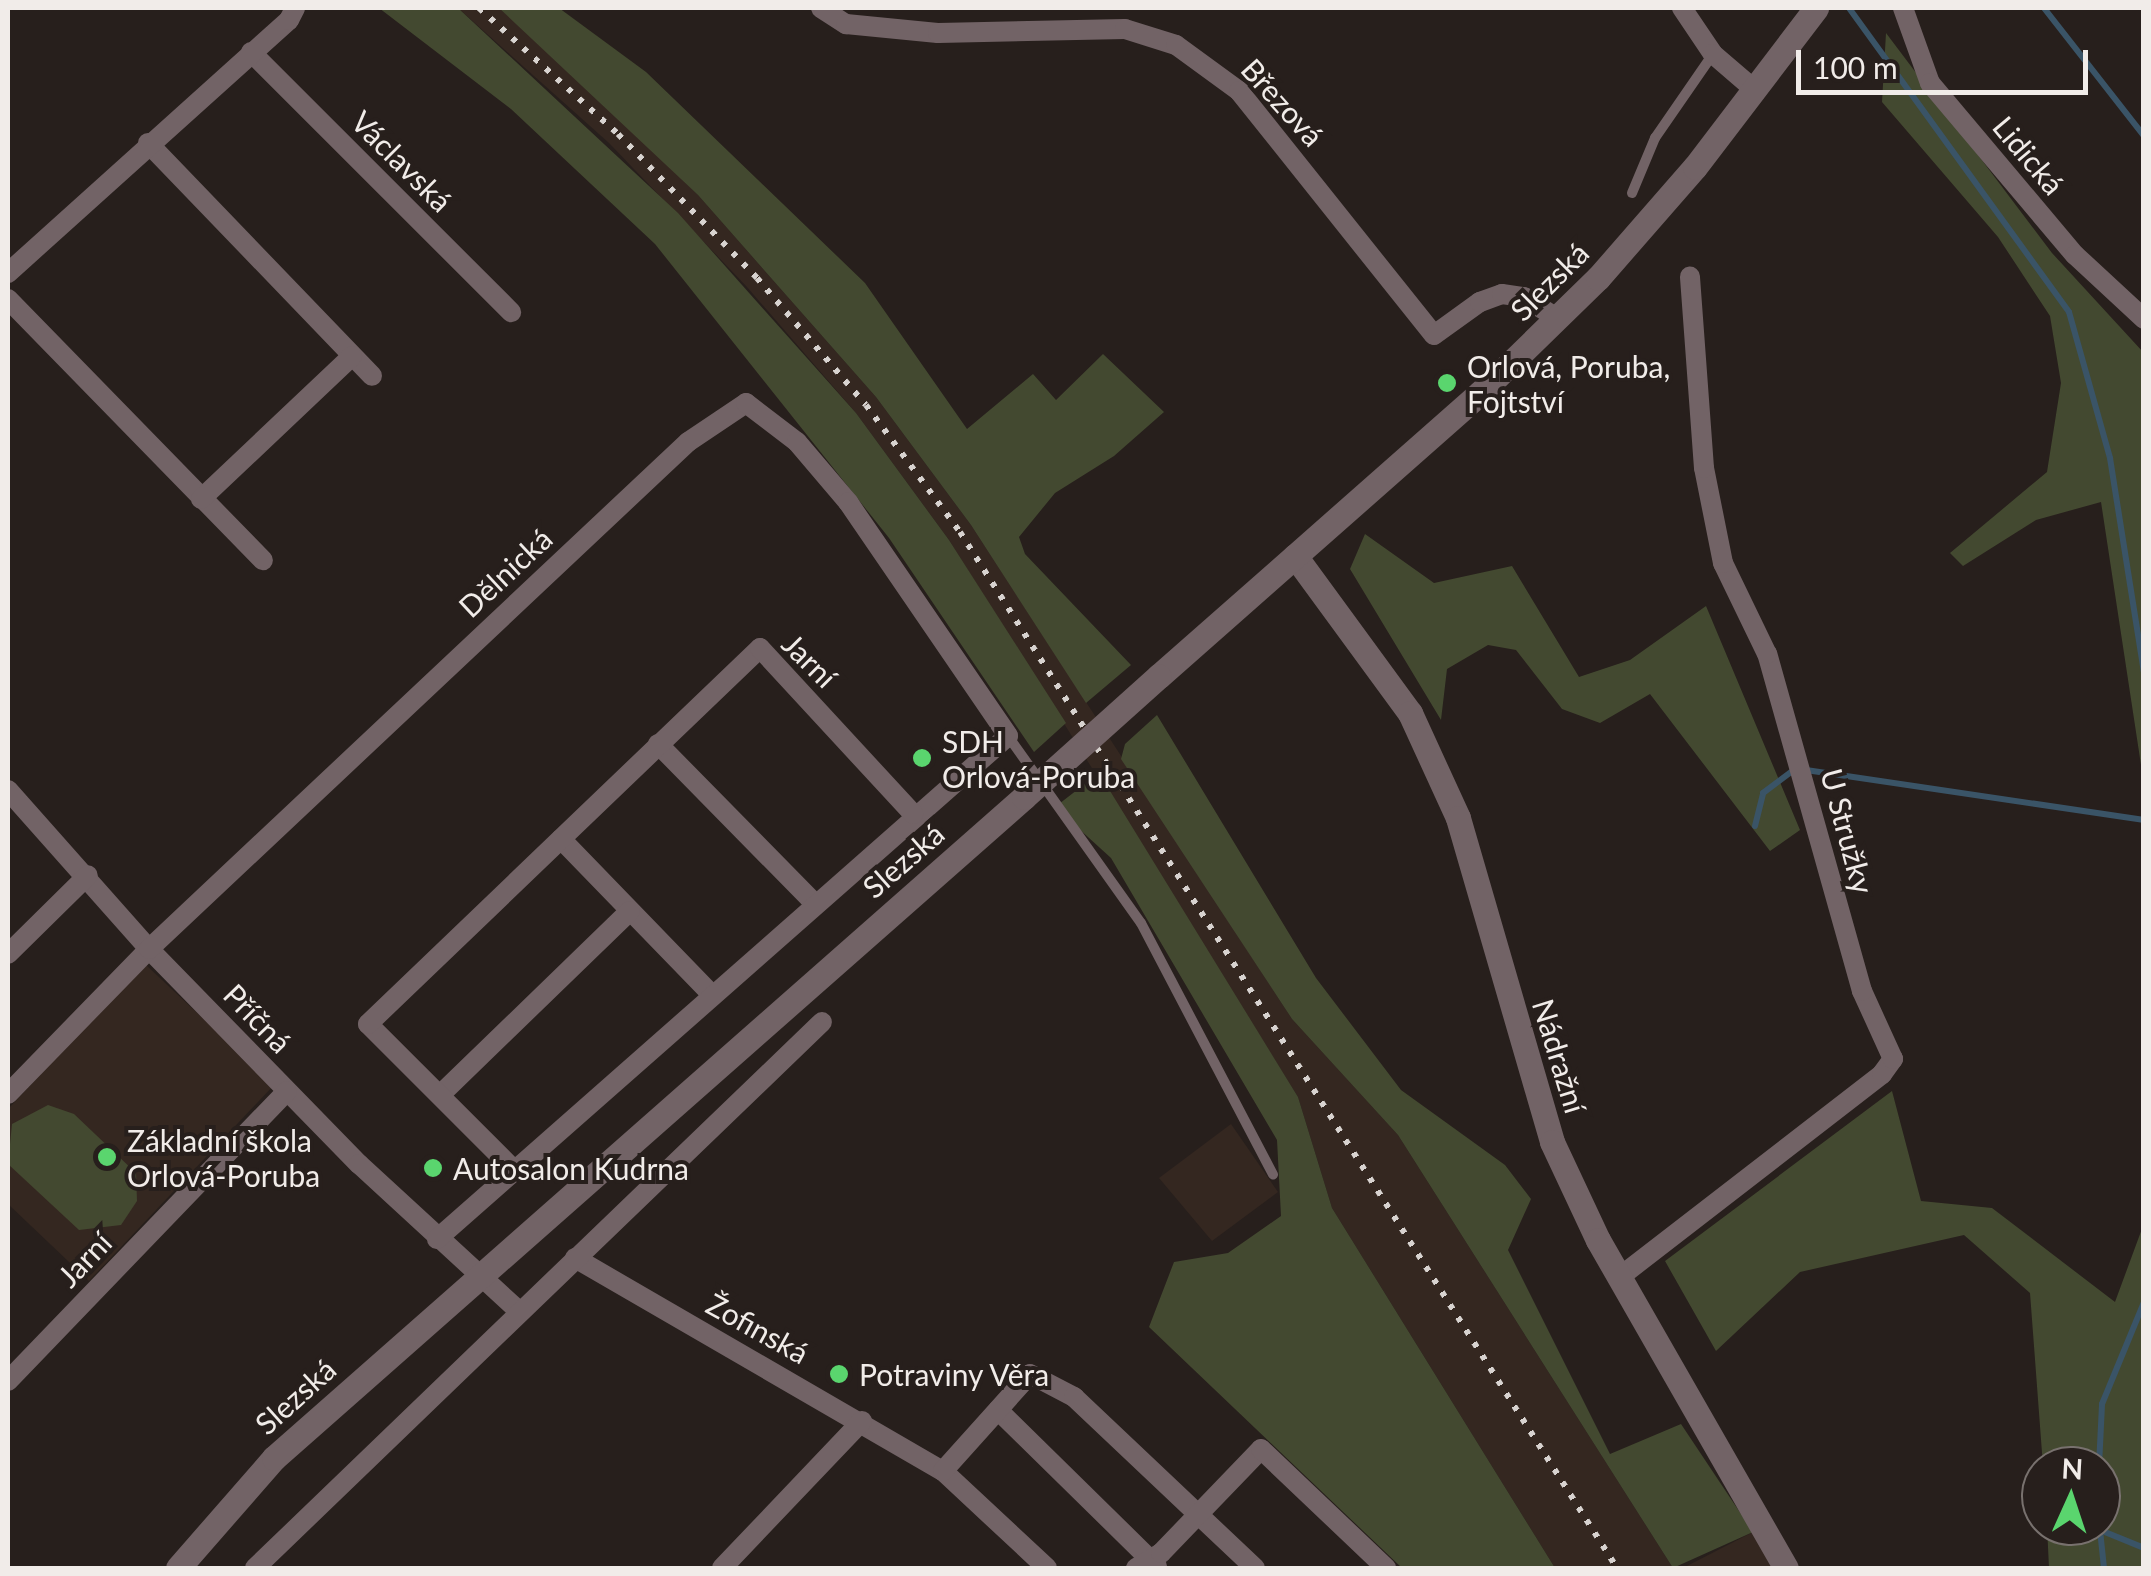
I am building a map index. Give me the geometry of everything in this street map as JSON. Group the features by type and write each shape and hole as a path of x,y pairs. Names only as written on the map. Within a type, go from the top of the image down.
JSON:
{"street":[{"path":"8,273 295,8"},
{"name":"Březová","path":"822,8 846,24 938,33 1124,29 1176,45 1239,92 1434,336 1480,302 1502,294 1524,297 1558,320"},
{"path":"1682,8 1714,54 1756,91"},
{"name":"Slezská","path":"178,1568 274,1458 1558,320 1646,226 1756,91 1816,8"},
{"name":"Lidická","path":"1903,8 1930,83 2075,255 2144,320"},
{"name":"Václavská","path":"251,52 511,312"},
{"path":"148,143 372,376"},
{"name":"U Stružky","path":"1620,1276 1893,1059 1862,991 1767,654 1723,562 1704,468 1690,277"},
{"path":"8,299 262,560"},
{"path":"201,499 352,356"},
{"name":"Dělnická","path":"8,1094 149,949 688,442 746,403 798,442 848,502 1008,736"},
{"name":"Nádražní","path":"1295,556 1410,713 1441,778 1552,1142 1620,1276 1786,1568"},
{"name":"Jarní","path":"441,1094 368,1024 760,648 913,814"},
{"name":"Slezská","path":"437,1239 913,814 1008,736"},
{"path":"658,744 814,903"},
{"name":"Příčná","path":"8,790 88,875 149,949 287,1091 437,1239 482,1273 518,1310"},
{"path":"561,839 711,994"},
{"path":"8,954 88,875"},
{"path":"513,1169 441,1094 630,911"},
{"path":"255,1568 518,1310 822,1022"},
{"name":"Jarní","path":"8,1382 287,1091"},
{"name":"Žofinská","path":"574,1258 862,1420 943,1471 1047,1568"},
{"path":"943,1471 1030,1374 1074,1397 1254,1568"},
{"path":"998,1410 1148,1566 1261,1449 1386,1568"},
{"path":"722,1568 862,1420"}],"lane":[{"path":"1632,192 1655,138 1714,54"},
{"path":"1008,736 1141,924 1273,1174"}],"shaded area":[{"path":"458,8 499,8 555,56 698,195 876,397 971,525 1292,1019 1398,1135 1673,1568 1555,1568 1332,1208 1298,1097 949,540 856,413 747,287 609,143"},
{"name":"Základní škola Orlová-Poruba","path":"145,964 274,1085 89,1281 8,1204 8,1109"},
{"path":"1231,1124 1278,1192 1212,1241 1159,1178"},
{"path":"1753,1532 1772,1568 1683,1568"}],"green space":[{"path":"379,8 458,8 678,213 856,413 949,540 1066,723 1034,752 889,538 655,244 511,109"},
{"path":"499,8 559,8 646,72 865,283 967,429 1033,374 1056,400 1103,354 1164,412 1114,456 1055,493 1019,537 1025,554 1131,665 1086,703 971,525 876,397 698,195"},
{"path":"1886,33 2052,253 2143,352 2143,778 2101,502 2036,520 1963,566 1950,553 2047,472 2061,383 2050,316 1998,237 1882,102"},
{"path":"1365,534 1434,583 1512,566 1579,677 1630,660 1706,606 1800,830 1770,851 1650,694 1600,723 1562,709 1516,650 1488,645 1447,669 1441,720 1350,569"},
{"path":"1157,715 1316,978 1401,1090 1505,1165 1531,1199 1508,1250 1610,1454 1681,1424 1753,1532 1673,1568 1398,1135 1292,1019 1121,759 1125,744"},
{"path":"1099,773 1298,1097 1332,1208 1555,1568 1402,1568 1149,1327 1174,1262 1228,1253 1281,1216 1277,1140 1111,858 1055,807"},
{"path":"1892,1091 1921,1201 1992,1208 2115,1302 2143,1226 2143,1568 2049,1568 2048,1546 2121,1546 2121,1446 2041,1446 2030,1293 1964,1235 1800,1272 1716,1351 1665,1261"},
{"path":"48,1105 74,1114 136,1173 137,1201 121,1225 79,1230 8,1164 12,1124"}],"waterway":[{"path":"1849,8 2069,312 2110,458 2144,672"},
{"path":"2044,8 2144,136"},
{"path":"1755,826 1763,793 1794,770"},
{"path":"1806,770 2144,820"},
{"path":"2100,1446 2102,1404 2144,1302"},
{"path":"2121,1539 2144,1548"},
{"path":"2102,1546 2104,1568"}],"railway":[{"path":"479,8 618,134 757,278 866,405 960,532 1617,1568"}],"place":[{"name":"Orlová, Poruba, Fojtství","path":"1447,383"},
{"name":"SDH Orlová-Poruba","path":"922,758"},
{"name":"Základní škola Orlová-Poruba","path":"107,1157"},
{"name":"Autosalon Kudrna","path":"433,1168"},
{"name":"Potraviny Věra","path":"839,1374"}]}
